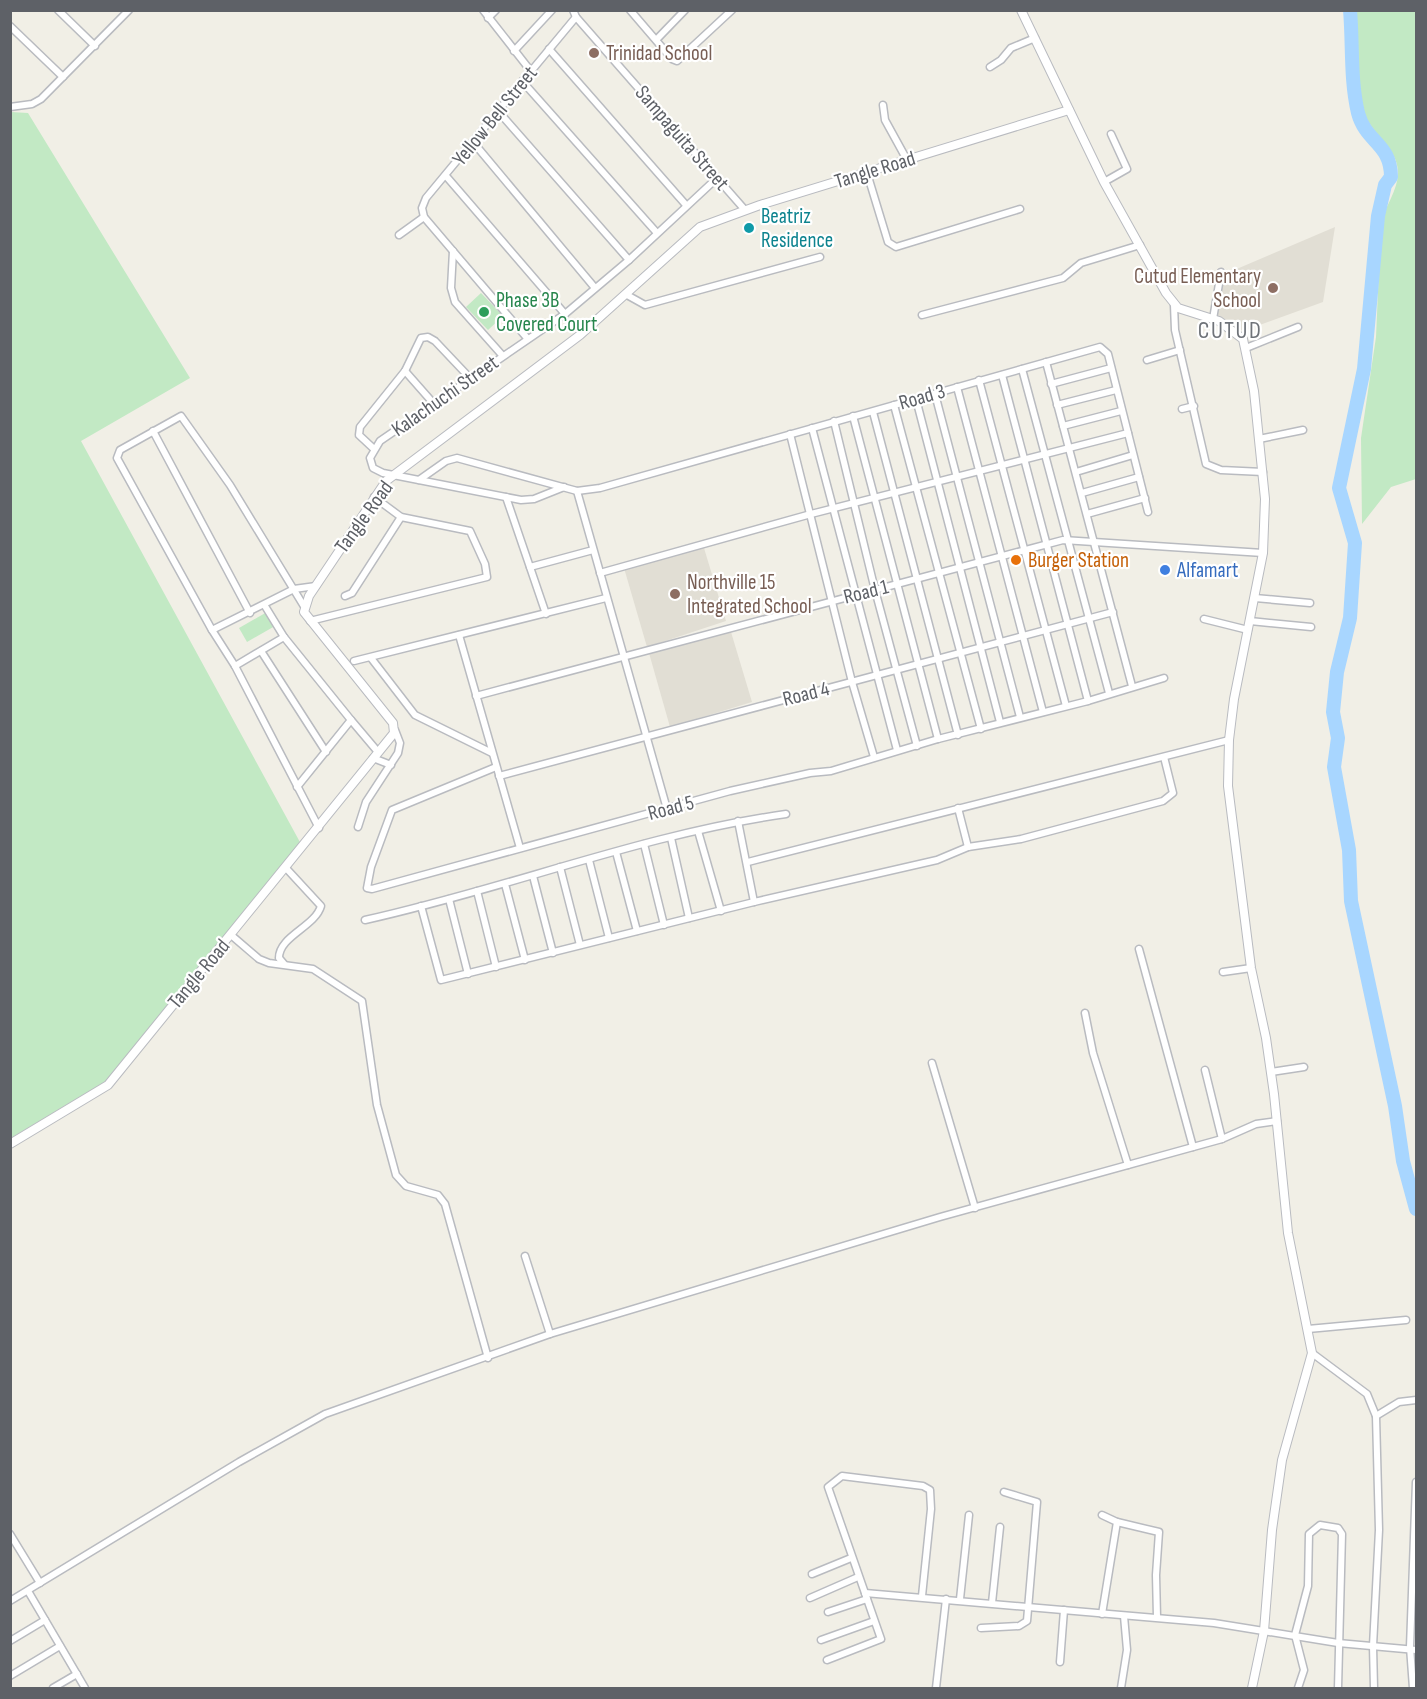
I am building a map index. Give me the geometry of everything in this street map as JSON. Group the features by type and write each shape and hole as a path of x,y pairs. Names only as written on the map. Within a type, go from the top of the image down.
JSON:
{"street":[{"path":"58,10 95,46"},
{"path":"483,10 530,70"},
{"path":"489,18 496,10"},
{"path":"514,51 552,10"},
{"path":"630,10 672,59 677,61 732,10"},
{"path":"657,39 685,10"},
{"path":"1021,10 1104,182 1174,305 1174,330 1194,406 1206,464 1221,470 1263,472"},
{"path":"10,107 32,104 95,46 125,12"},
{"name":"Yellow Bell Street","path":"424,217 422,208 426,198 549,49 575,14"},
{"name":"Sampaguita Street","path":"575,14 745,210"},
{"path":"10,26 63,77"},
{"path":"990,67 1001,60 1011,48 1035,38"},
{"path":"549,49 686,205"},
{"path":"522,81 657,233"},
{"path":"883,105 885,120 907,160"},
{"name":"Tangle Road","path":"305,608 316,586 386,481 580,335 700,227 745,210 1069,110"},
{"path":"498,111 628,260"},
{"path":"1104,182 1127,169 1111,134"},
{"path":"473,142 596,288"},
{"path":"867,173 888,242 896,248 1020,209"},
{"path":"446,176 565,314"},
{"name":"Kalachuchi Street","path":"395,475 373,468 370,458 380,441 502,355 565,314 716,179"},
{"path":"399,235 424,217 527,338"},
{"path":"922,315 1063,278 1081,262 1140,245"},
{"path":"453,251 451,288 455,302 502,355"},
{"path":"627,294 645,306 820,257"},
{"path":"1213,319 1221,272"},
{"path":"1174,305 1213,319 1240,334 1246,348 1263,472 1266,514 1263,553 1229,740 1229,807 1251,968 1271,1072 1287,1233 1312,1353 1282,1460 1272,1530 1264,1631 1252,1689"},
{"path":"1246,348 1276,338 1298,327"},
{"path":"374,449 362,440 359,429 405,371 421,338 426,337 435,341 470,378"},
{"name":"Road 3","path":"577,491 643,477 1100,347 1106,351 1111,368 1148,512"},
{"path":"1147,360 1180,350"},
{"path":"1046,362 1132,686"},
{"path":"1051,384 1111,368"},
{"path":"1022,369 1109,693"},
{"path":"405,371 434,404"},
{"path":"1002,375 1088,701"},
{"path":"979,380 1066,706"},
{"path":"957,387 1043,712"},
{"path":"1057,405 1116,390"},
{"path":"935,394 1020,717"},
{"path":"916,399 958,569 1000,722"},
{"path":"894,405 981,729"},
{"path":"1182,409 1194,406"},
{"path":"1063,426 1121,411"},
{"path":"873,412 940,658 958,735"},
{"path":"853,416 938,739"},
{"path":"319,828 235,666 212,630 117,458 120,450 178,417 183,419 230,486 294,589 310,621 393,723 400,748 366,802 358,827"},
{"path":"834,421 875,590 917,746"},
{"path":"812,428 897,750"},
{"path":"1259,439 1303,430"},
{"path":"153,431 250,613"},
{"path":"600,573 812,514 1128,433"},
{"path":"790,434 834,600 852,682 874,757"},
{"path":"1076,472 1132,455"},
{"path":"419,480 446,460 457,458 577,491 667,809"},
{"path":"395,475 506,496 534,499 565,487"},
{"path":"1082,493 1139,477"},
{"path":"506,496 546,614"},
{"path":"310,621 487,577 485,564 470,531 401,517 374,497"},
{"path":"1087,514 1145,498"},
{"path":"345,596 352,593 401,517"},
{"name":"Road 1","path":"476,696 958,569 980,561 1069,541 1263,553"},
{"path":"530,567 593,550"},
{"path":"212,630 294,589 316,586"},
{"path":"354,661 606,598"},
{"path":"1255,598 1310,603"},
{"path":"264,606 284,637 351,720 376,755 391,765"},
{"name":"Road 4","path":"499,776 877,677 1023,637 1044,629 1113,612"},
{"path":"1204,619 1249,626 1311,627"},
{"path":"459,635 520,848"},
{"path":"235,666 284,637"},
{"path":"261,651 326,753"},
{"path":"371,658 414,715 492,753"},
{"name":"Road 5","path":"496,767 392,810 366,887 372,889 773,781 831,771 897,750 1088,701 1164,678"},
{"path":"297,787 351,720"},
{"name":"Tangle Road","path":"10,1144 108,1085 319,828 395,730"},
{"path":"748,862 1229,740"},
{"path":"421,906 441,980 754,902 937,860 968,847 1021,839 1170,798 1173,793 1164,757"},
{"path":"958,808 968,847"},
{"path":"365,920 505,884 644,844 738,821 786,814"},
{"path":"738,821 748,862 754,902"},
{"path":"698,831 721,911"},
{"path":"671,838 689,918"},
{"path":"644,844 664,926"},
{"path":"616,852 637,931"},
{"path":"589,860 609,938"},
{"path":"284,964 279,958 281,948 316,915 321,906 285,867"},
{"path":"560,867 580,945"},
{"path":"533,876 553,953"},
{"path":"505,884 525,960"},
{"path":"477,891 496,967"},
{"path":"449,899 468,974"},
{"path":"231,935 260,959 313,969 363,1003 377,1105 394,1170 402,1183 438,1196 446,1204 488,1358"},
{"path":"1139,949 1193,1147"},
{"path":"1223,972 1251,968"},
{"path":"1085,1013 1093,1053 1128,1165"},
{"path":"933,1063 975,1208"},
{"path":"1271,1072 1304,1067"},
{"path":"1205,1070 1222,1139"},
{"path":"10,1601 239,1462 325,1414 488,1358 550,1334 975,1208 1222,1139 1256,1124 1277,1121"},
{"path":"525,1256 550,1334"},
{"path":"1308,1329 1406,1320"},
{"path":"1312,1353 1367,1394 1377,1416 1379,1530 1373,1646 1374,1689"},
{"path":"1377,1416 1399,1402 1416,1400"},
{"path":"826,1660 880,1640 828,1487 830,1484 843,1476 928,1487 932,1493 922,1596"},
{"path":"1413,1689 1416,1482"},
{"path":"981,1628 1022,1625 1026,1621 1038,1502 1005,1492"},
{"path":"960,1599 969,1515"},
{"path":"1102,1515 1117,1522 1159,1532 1156,1575 1157,1617"},
{"path":"1102,1614 1117,1522"},
{"path":"1298,1689 1304,1670 1295,1635 1308,1586 1310,1534 1320,1525 1338,1528 1342,1534 1338,1689"},
{"path":"992,1603 1000,1527"},
{"path":"10,1534 40,1583"},
{"path":"10,1553 19,1548"},
{"path":"812,1574 852,1558"},
{"path":"810,1598 858,1577"},
{"path":"28,1591 86,1689"},
{"path":"828,1612 866,1596 922,1596 1124,1616 1157,1617 1295,1635 1338,1643 1413,1648"},
{"path":"936,1689 946,1599"},
{"path":"1060,1662 1064,1610"},
{"path":"1121,1689 1126,1650 1124,1616"},
{"path":"10,1641 45,1620"},
{"path":"821,1641 874,1621"},
{"path":"10,1676 60,1646"},
{"path":"53,1689 77,1674"}],"shaded area":[{"name":"Cutud Elementary School","path":"1335,227 1323,302 1243,331 1214,317 1225,274"},
{"name":"Northville 15 Integrated School","path":"704,548 726,621 647,647 624,568"},
{"name":"Northville 15 Integrated School","path":"731,632 752,702 670,727 649,653"}],"green space":[{"path":"1355,11 1416,11 1416,479 1391,487 1362,524 1361,438 1376,337 1381,223 1394,191 1398,171 1394,156 1369,123 1361,104 1356,78"},
{"path":"11,112 28,113 190,378 81,441 301,844 106,1081 11,1138"},
{"name":"Phase 3B Covered Court","path":"481,293 503,316 488,330 466,307"},
{"path":"267,612 275,626 247,642 239,628"}],"waterway":[{"path":"1350,10 1355,100 1358,113 1367,131 1387,157 1391,177 1385,185 1378,216 1364,369 1339,488 1355,543 1350,618 1337,672 1333,712 1338,738 1334,767 1349,850 1351,901 1395,1106 1403,1161 1416,1209"}],"place":[{"name":"Trinidad School","path":"594,53"},
{"name":"Beatriz Residence","path":"749,228"},
{"name":"Cutud Elementary School","path":"1273,288"},
{"name":"Phase 3B Covered Court","path":"484,312"},
{"name":"Burger Station","path":"1016,560"},
{"name":"Alfamart","path":"1165,570"},
{"name":"Northville 15 Integrated School","path":"675,594"}],"district":[{"name":"CUTUD","path":"1230,330"}]}
